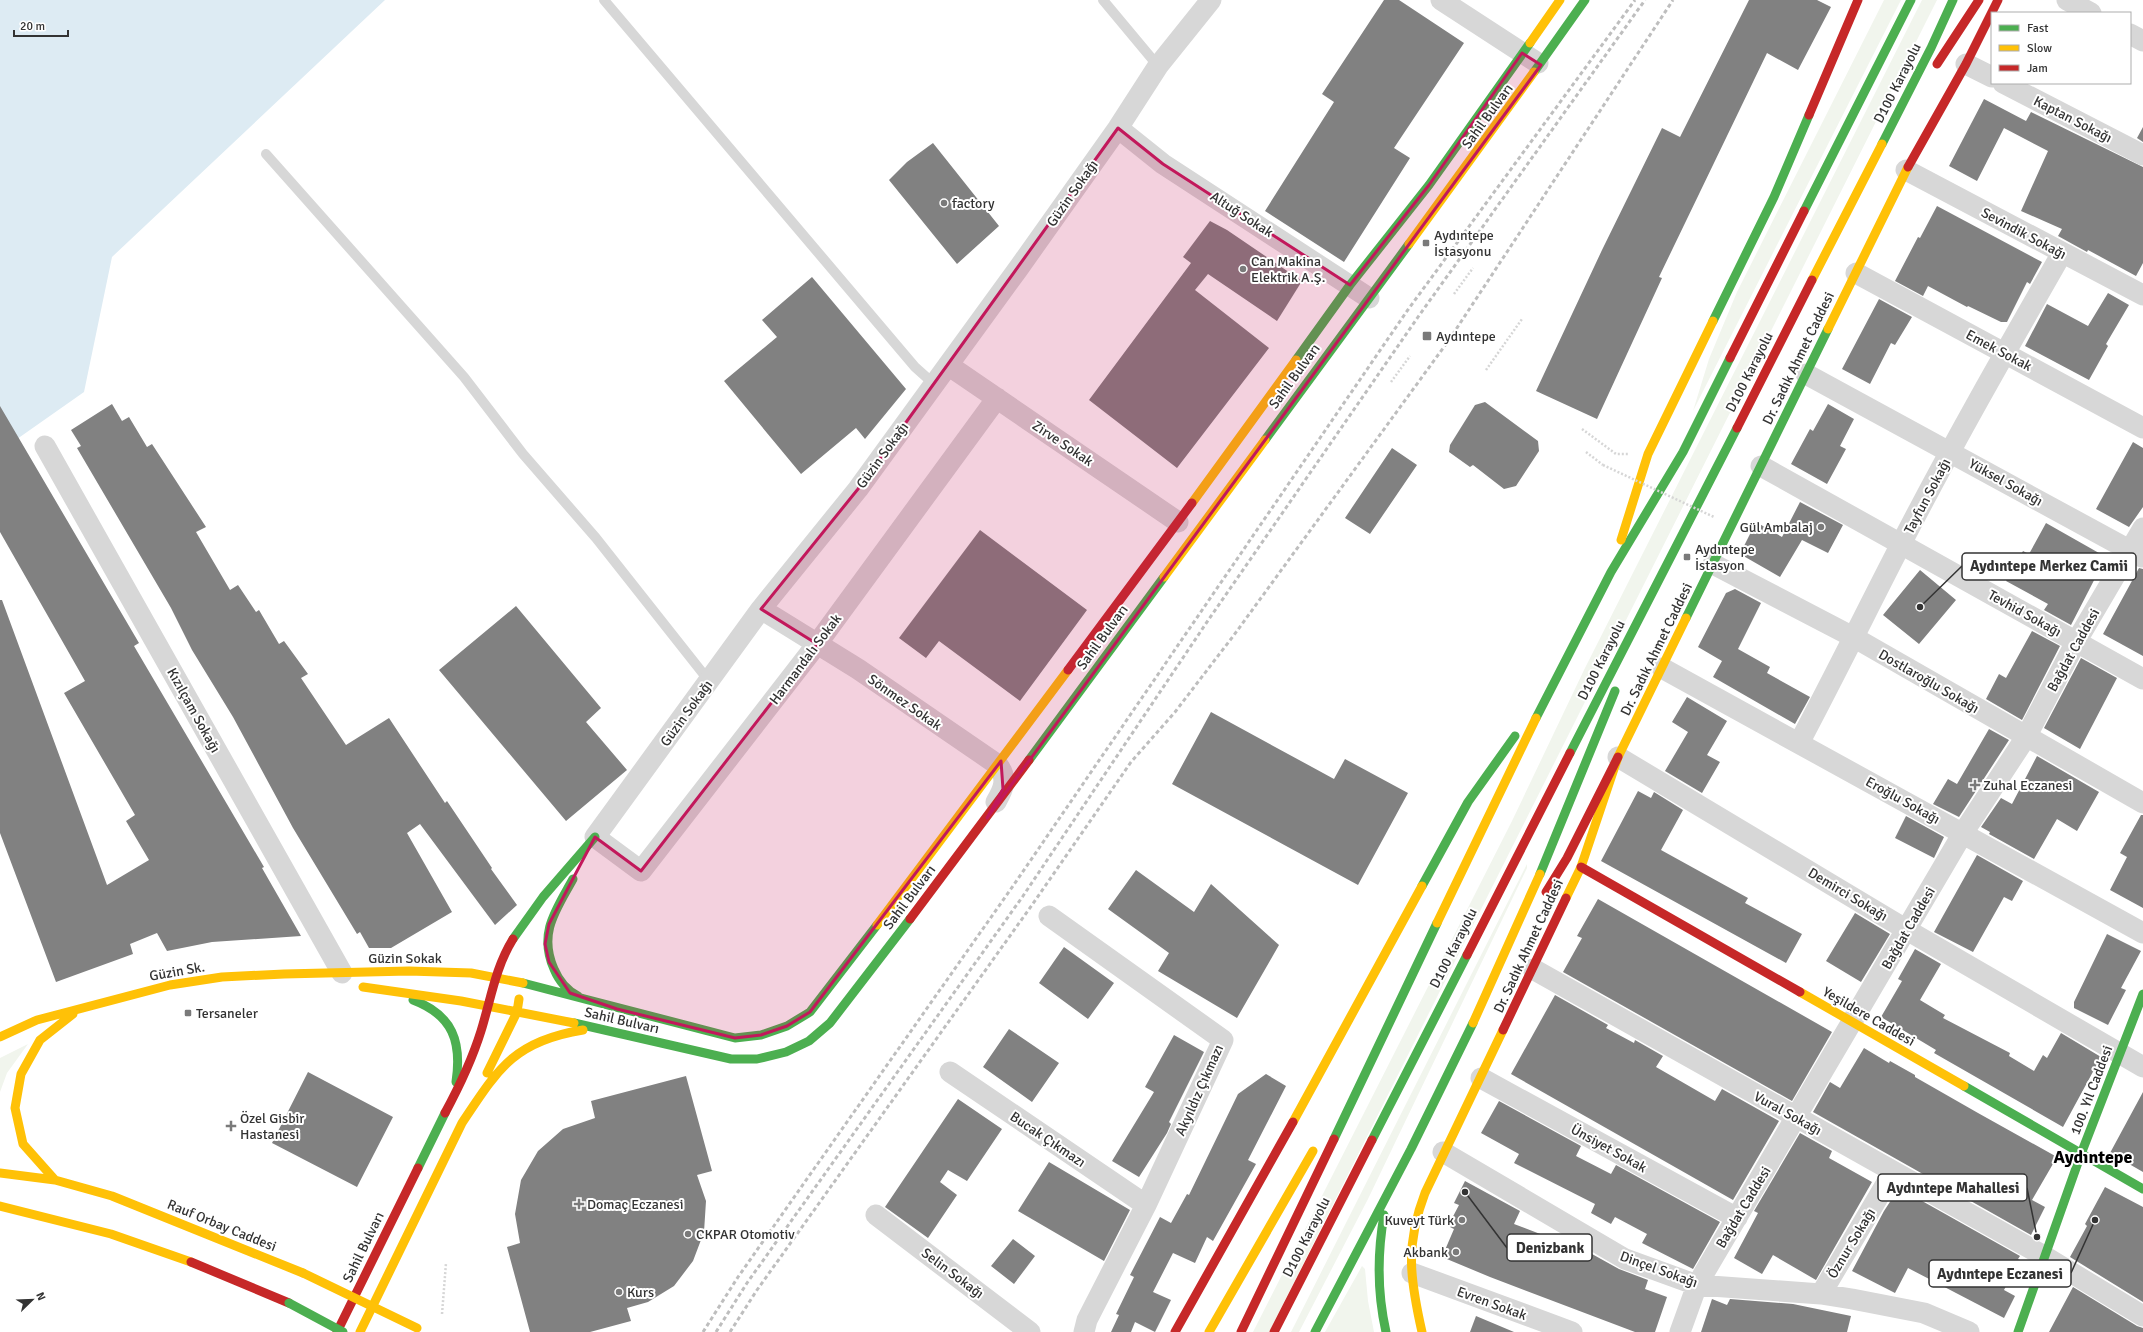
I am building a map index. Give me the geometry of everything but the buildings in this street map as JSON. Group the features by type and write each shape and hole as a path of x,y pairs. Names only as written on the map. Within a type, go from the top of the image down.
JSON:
{"main road":[{"name":"Sahil Bulvarı","path":"526,984 735,1038 761,1035 788,1026 810,1012 828,991 998,765 1178,522 1350,285 1429,185 1560,0"},
{"name":"Sahil Bulvarı","path":"349,982 439,997 608,1030 731,1059 757,1059 786,1052 809,1042 830,1023 987,818 1541,65 1586,0"},
{"path":"1611,572 1648,454 1774,197 1858,0"},
{"name":"D100 Karayolu","path":"1241,1332 1401,995 1551,686 1611,572 1683,452 1911,0"},
{"name":"D100 Karayolu","path":"1274,1332 1931,48 1953,0"},
{"path":"1930,75 1979,0"},
{"name":"Dr. Sadık Ahmet Caddesi","path":"1992,12 1998,0"},
{"name":"Dr. Sadık Ahmet Caddesi","path":"1422,1332 1412,1273 1411,1248 1414,1224 1425,1193 1443,1152 1481,1078 1581,867 1618,757 1906,170 1966,64 1991,14"},
{"path":"1851,203 1917,96"},
{"path":"1315,1332 1387,1198 1501,965 1555,843 1664,568"},
{"path":"1175,1332 1226,1244 1468,802 1551,686"},
{"path":"1543,898 1567,858 1618,757"},
{"name":"Sahil Bulvarı","path":"337,1332 472,1058 495,976 509,946 527,919 595,837"},
{"path":"594,1002 570,993 559,980 549,962 545,944 549,924 595,837"},
{"name":"Yeşildere Caddesi","path":"1581,867 2143,1189"},
{"path":"1501,965 1531,918"},
{"name":"Güzin Sokak","path":"284,974 349,982 409,971 471,973 495,976 526,984"},
{"name":"Güzin Sk.","path":"77,1010 170,985 222,977 284,974"},
{"path":"360,1332 517,1012 518,992 512,984 495,976"},
{"path":"349,982 420,1002 438,1011 451,1028 458,1043 458,1070 455,1088 445,1113"},
{"name":"100. Yıl Caddesi","path":"2018,1332 2081,1154 2143,994"},
{"path":"1338,1108 1401,995"},
{"path":"0,1037 37,1020 77,1010"},
{"path":"55,1180 23,1144 15,1108 21,1074 40,1040 77,1010"},
{"path":"462,1123 496,1072 515,1054 534,1043 567,1032 608,1030"},
{"path":"1209,1332 1221,1308 1318,1142"},
{"name":"Rauf Orbay Caddesi","path":"0,1173 55,1180 112,1196 303,1273 421,1330"},
{"path":"1386,1332 1379,1300 1377,1257 1387,1198"},
{"path":"0,1206 57,1218 119,1236 234,1277 343,1332"},
{"path":"1199,1332 1221,1308"}],"street":[{"name":"Güzin Sokağı","path":"595,837 761,609 858,489 1118,128 1158,66 1211,0"},
{"path":"1441,0 1541,65"},
{"path":"2067,0 2089,12"},
{"path":"2131,34 2143,40"},
{"path":"1966,64 1991,76"},
{"name":"Kaptan Sokağı","path":"2005,84 2143,155"},
{"name":"Altuğ Sokak","path":"1118,128 1162,164 1369,298"},
{"name":"Sevindik Sokağı","path":"1906,170 2062,253 2141,288"},
{"name":"Tayfun Sokağı","path":"1799,743 1855,638 1901,544 2004,353 2062,253"},
{"name":"Emek Sokak","path":"1856,272 2143,428"},
{"name":"Zirve Sokak","path":"948,365 1178,522"},
{"name":"Yüksel Sokağı","path":"1806,374 2137,553"},
{"name":"Harmandalı Sokak","path":"595,837 641,871 817,644 997,398"},
{"name":"Kızılçam Sokağı","path":"45,446 349,982"},
{"name":"Tevhid Sokağı","path":"1761,466 2143,679"},
{"name":"Bağdat Caddesi","path":"1680,1332 1698,1285 1963,834 2026,737 2076,642 2137,553 2143,528"},
{"name":"Dostlaroğlu Sokağı","path":"1713,564 1855,638 2143,803"},
{"name":"Sönmez Sokak","path":"761,609 858,669 998,765"},
{"name":"Eroğlu Sokağı","path":"1662,668 2143,933"},
{"name":"Demirci Sokağı","path":"1618,757 1907,930 2143,1067"},
{"path":"987,818 1003,789 1005,782 1003,772 998,765"},
{"name":"Akyıldız Çıkmazı","path":"1049,916 1223,1040 1146,1205 1087,1320 1084,1332"},
{"name":"Vural Sokağı","path":"1533,969 2044,1256 2143,1316"},
{"name":"Bucak Çıkmazı","path":"950,1072 1146,1205"},
{"name":"Ünsiyet Sokak","path":"1481,1078 1737,1218"},
{"name":"Dinçel Sokağı","path":"1443,1152 1625,1259 1698,1285 1821,1294 1924,1313 1969,1332"},
{"name":"Öznur Sokağı","path":"1821,1294 1893,1172"},
{"name":"Selin Sokağı","path":"876,1215 1030,1332"},
{"name":"Evren Sokak","path":"1412,1273 1572,1332"}],"lane":[{"path":"604,0 915,367 934,384"},
{"path":"1103,0 1158,66"},
{"path":"266,154 464,377 523,454 596,538 709,680"}],"path":[{"path":"1454,294 1473,268"},
{"path":"1486,370 1522,320"},
{"path":"1391,382 1410,356"},
{"path":"1582,429 1616,454 1648,454"},
{"path":"1586,452 1603,465 1714,517"},
{"path":"442,1314 446,1264"}],"highlighted area":[{"path":"1522,53 1541,65 987,818 1003,789 1001,761 810,1012 787,1026 761,1035 735,1038 617,1009 570,993 549,962 545,944 549,924 595,837 641,871 817,644 761,609 858,489 1118,128 1163,164 1350,285 1429,185"}],"shaded area":[{"path":"0,0 385,0 112,257 84,392 0,451"},
{"path":"1884,0 1901,0 1693,411 1709,359 1737,292"},
{"path":"1922,0 1937,0 1269,1332 1253,1332 1512,821 1584,670"},
{"path":"1527,864 1527,868 1368,1199 1299,1332 1291,1332"},
{"path":"28,1044 7,1073 0,1092 0,1058"},
{"path":"1362,1266 1365,1269 1368,1301 1374,1332 1325,1332"}],"railway":[{"path":"703,1332 738,1277 1013,886 1407,311 1635,0"},
{"path":"716,1332 747,1283 1023,896 1209,619 1418,317 1645,0"},
{"path":"730,1332 757,1290 1032,905 1131,762 1175,712 1234,635 1449,340 1673,0"}],"traffic: fast":[{"path":"1534,72 1585,0"},
{"path":"1804,211 1911,0"},
{"path":"1882,144 1931,48 1953,0"},
{"path":"1296,360 1350,285 1429,185 1530,43"},
{"path":"1713,321 1774,197 1809,115"},
{"path":"1265,440 1409,244"},
{"path":"1686,618 1828,329"},
{"path":"1536,718 1611,572 1683,452 1730,358"},
{"path":"1570,753 1737,428"},
{"path":"1029,760 1164,577"},
{"path":"1540,874 1615,691"},
{"path":"1422,886 1468,802 1515,736"},
{"path":"513,939 543,897 595,837"},
{"path":"573,879 551,922 548,933 548,944 550,956 558,977 566,988 578,996"},
{"path":"574,1023 731,1059 757,1059 786,1052 809,1041 830,1023 910,919"},
{"path":"1334,1139 1437,923"},
{"path":"523,983 735,1038 761,1035 787,1026 810,1012 877,925"},
{"path":"1372,1140 1467,955"},
{"path":"2018,1332 2081,1154 2143,994"},
{"path":"413,1000 427,1006 437,1014 446,1022 452,1032 456,1042 457,1054 458,1068 456,1082"},
{"path":"1315,1332 1411,1149 1473,1023"},
{"path":"1964,1086 2143,1189"},
{"path":"418,1168 445,1113"},
{"path":"1384,1215 1380,1245 1379,1274 1381,1302 1386,1332"},
{"path":"289,1303 343,1332"}],"traffic: slow":[{"path":"1530,43 1560,0"},
{"path":"1409,244 1534,72"},
{"path":"1812,280 1882,144"},
{"path":"1828,329 1908,167"},
{"path":"1621,540 1648,454 1713,321"},
{"path":"1192,503 1296,360"},
{"path":"1164,577 1265,440"},
{"path":"1566,898 1581,867 1618,757 1686,618"},
{"path":"877,925 1068,670"},
{"path":"1437,923 1536,718"},
{"path":"1473,1023 1540,874"},
{"path":"1293,1122 1422,886"},
{"path":"284,974 409,971 471,973 523,983"},
{"path":"0,1037 37,1020 170,985 222,977 284,974"},
{"path":"363,987 461,1001 574,1023"},
{"path":"1800,992 1964,1086"},
{"path":"487,1073 517,1012 519,999"},
{"path":"55,1180 23,1144 15,1108 21,1074 40,1040 73,1014"},
{"path":"462,1123 486,1087 510,1060 524,1050 540,1042 559,1035 583,1030"},
{"path":"1422,1332 1412,1278 1412,1246 1414,1229 1425,1193 1503,1030"},
{"path":"360,1332 462,1123"},
{"path":"1209,1332 1313,1151"},
{"path":"0,1173 55,1180 112,1196 303,1273"},
{"path":"0,1206 111,1234 191,1262"},
{"path":"303,1273 417,1328"}],"traffic: jam":[{"path":"1809,115 1858,0"},
{"path":"1937,64 1979,0"},
{"path":"1992,12 1998,0"},
{"path":"1908,167 1966,64 1991,14"},
{"path":"1730,358 1804,211"},
{"path":"1737,428 1812,280"},
{"path":"1068,670 1192,503"},
{"path":"1467,955 1570,753"},
{"path":"1546,892 1567,858 1618,757"},
{"path":"910,919 1029,760"},
{"path":"1581,867 1800,992"},
{"path":"1503,1030 1566,898"},
{"path":"445,1113 474,1052 498,972 513,939"},
{"path":"1175,1332 1293,1122"},
{"path":"1241,1332 1334,1139"},
{"path":"1274,1332 1372,1140"},
{"path":"337,1332 418,1168"},
{"path":"191,1262 289,1303"}],"place":[{"name":"factory","path":"944,203"},
{"name":"Aydıntepe İstasyonu","path":"1426,243"},
{"name":"Can Makina Elektrik A.Ş.","path":"1243,269"},
{"name":"Aydıntepe","path":"1427,336"},
{"name":"Gül Ambalaj","path":"1821,527"},
{"name":"Aydıntepe İstasyon","path":"1687,557"},
{"name":"Aydıntepe Merkez Camii","path":"1920,607"},
{"name":"Zuhal Eczanesi","path":"1975,785"},
{"name":"Tersaneler","path":"188,1013"},
{"name":"Özel Gisbir Hastanesi","path":"231,1126"},
{"name":"Denizbank","path":"1465,1192"},
{"name":"Domaç Eczanesi","path":"579,1204"},
{"name":"Kuveyt Türk","path":"1462,1220"},
{"name":"Aydıntepe Eczanesi","path":"2095,1220"},
{"name":"CKPAR Otomotiv","path":"688,1234"},
{"name":"Aydıntepe Mahallesi","path":"2037,1237"},
{"name":"Akbank","path":"1456,1252"},
{"name":"Kurs","path":"619,1292"}],"district":[{"name":"Aydıntepe","path":"2093,1157"}]}
